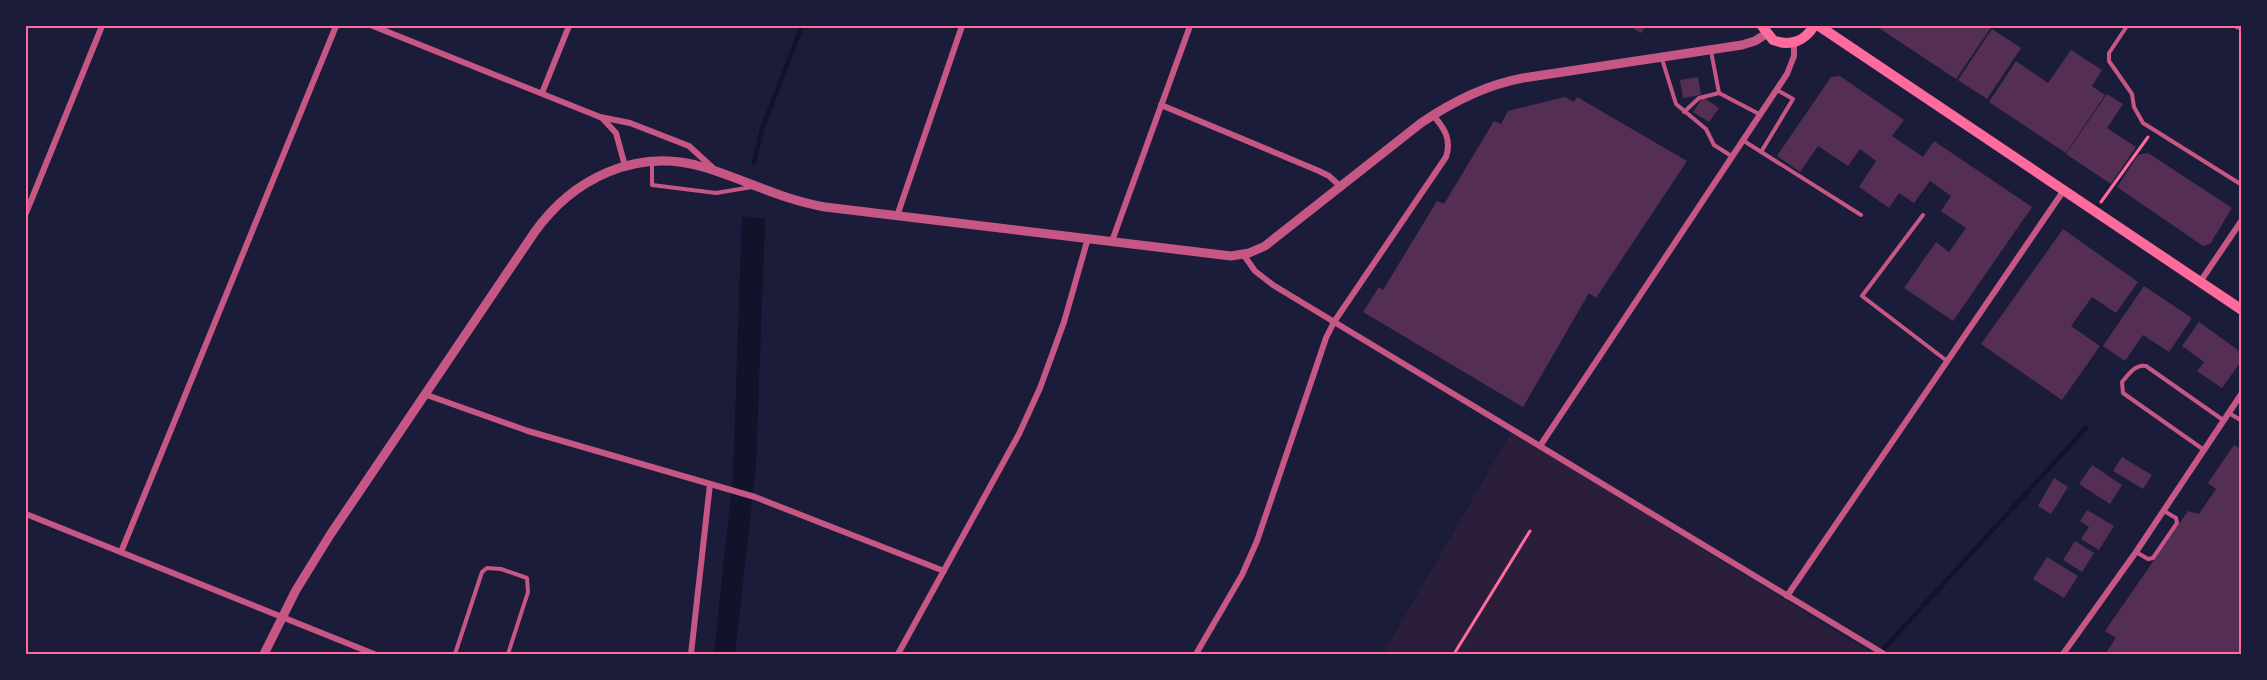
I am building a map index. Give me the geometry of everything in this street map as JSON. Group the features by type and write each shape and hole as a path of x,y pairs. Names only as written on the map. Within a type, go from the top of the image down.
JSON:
{"main road":[{"path":"1764,30 1778,42 1794,42 1804,38 1814,26"},
{"path":"1819,26 2241,310"}],"street":[{"path":"26,213 102,26"},
{"path":"121,552 336,26"},
{"path":"373,26 600,117 630,123 689,146 717,172"},
{"path":"542,93 569,26"},
{"path":"897,216 962,26"},
{"path":"1112,241 1190,26"},
{"path":"2237,26 2241,28"},
{"path":"264,654 330,535 423,394 554,207 593,178 625,166 652,161 692,164 813,205 1112,241 1216,256 1244,254 1270,243 1433,115 1476,92 1499,83 1750,43 1764,30"},
{"path":"1540,446 1777,90 1792,66 1794,42"},
{"path":"1161,105 1319,171 1340,186"},
{"path":"1196,654 1242,575 1257,541 1326,338 1334,322 1446,157 1447,135 1433,115"},
{"path":"600,117 616,133 625,166"},
{"path":"1787,596 2064,190"},
{"path":"2200,282 2241,220"},
{"path":"897,654 1019,434 1040,388 1064,322 1088,238"},
{"path":"1244,254 1251,267 1263,279 1884,654"},
{"path":"2063,654 2164,511 2241,393"},
{"path":"423,394 528,431 755,497 944,570"},
{"path":"691,654 712,485"},
{"path":"26,514 375,654"}],"lane":[{"path":"2127,26 2109,53 2109,61 2132,94 2134,107 2143,123 2241,185"},
{"path":"1711,50 1719,93"},
{"path":"1661,58 1676,104 1706,129 1714,145 1733,158"},
{"path":"1761,152 1793,99 1777,90"},
{"path":"1684,112 1699,98 1719,93 1761,115"},
{"path":"1744,141 1861,215"},
{"path":"652,161 652,185 716,193 754,186"},
{"path":"1923,215 1862,296 1947,361"},
{"path":"2204,450 2123,393 2122,382 2136,367 2146,366 2224,420"},
{"path":"2229,413 2241,421"},
{"path":"2136,552 2148,559 2153,558 2178,523 2176,518 2164,511"},
{"path":"455,654 482,572 487,568 501,569 527,578 529,582 528,592 508,654"}],"path":[{"path":"2095,211 2154,129"},
{"path":"1454,654 1530,531"}],"shaded area":[{"path":"742,216 765,219 756,466 735,654 714,654 733,476"},
{"path":"1512,431 1872,654 1383,654"}],"building":[{"path":"1629,26 1646,26 1641,33"},
{"path":"1876,26 1992,26 1956,79"},
{"path":"1992,29 2021,48 1987,99 1958,80"},
{"path":"2071,50 2102,70 2092,86 2105,95 2066,153 1989,102 2016,61 2048,83"},
{"path":"1840,76 1904,120 1892,136 1923,157 1934,141 2032,207 1953,321 1904,288 1936,242 1949,252 1966,228 1941,211 1951,196 1930,181 1914,203 1899,193 1889,208 1859,187 1876,161 1860,149 1848,166 1818,146 1800,172 1777,156 1831,77"},
{"path":"1698,77 1701,95 1683,98 1680,80"},
{"path":"2107,94 2123,104 2107,128 2136,147 2111,184 2066,154"},
{"path":"1565,97 1574,102 1577,97 1687,161 1596,298 1589,293 1523,407 1363,312 1379,287 1383,290 1437,201 1444,204 1494,121 1501,124 1508,111"},
{"path":"1703,97 1719,108 1709,122 1693,112"},
{"path":"2148,153 2232,208 2210,244 2203,246 2117,187 2138,155"},
{"path":"2063,229 2138,282 2116,313 2092,297 2071,326 2100,346 2062,400 1981,344"},
{"path":"2144,286 2192,318 2169,352 2143,335 2125,361 2103,346"},
{"path":"2199,322 2242,353 2242,360 2222,388 2197,371 2204,362 2182,346"},
{"path":"2234,445 2242,449 2242,654 2105,654 2116,638 2105,631 2188,511 2199,514 2216,489 2208,483"},
{"path":"2122,457 2152,475 2143,489 2113,471"},
{"path":"2092,465 2122,485 2110,504 2079,484"},
{"path":"2054,478 2068,487 2051,514 2038,506"},
{"path":"2087,510 2114,526 2099,550 2081,539 2089,527 2080,521"},
{"path":"2075,541 2094,553 2082,572 2063,560"},
{"path":"2047,557 2078,576 2064,598 2033,579"}],"waterway":[{"path":"754,163 762,129 802,26"},
{"path":"1879,654 2086,428"}]}
